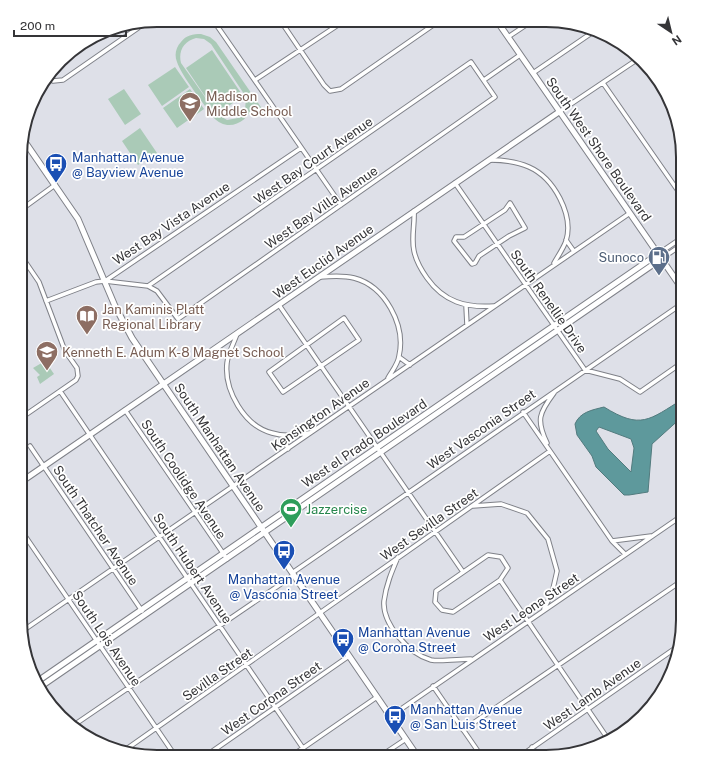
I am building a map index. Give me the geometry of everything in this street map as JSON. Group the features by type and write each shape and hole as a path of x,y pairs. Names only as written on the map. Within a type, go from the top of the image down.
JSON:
{"street":[{"path":"218,27 341,205"},
{"path":"285,27 324,85 330,91 341,89 430,27"},
{"path":"255,80 334,27"},
{"name":"South West Shore Boulevard","path":"501,27 676,280"},
{"path":"508,37 523,27"},
{"path":"52,80 63,80 137,28"},
{"path":"533,73 589,35"},
{"path":"484,80 520,56"},
{"name":"West Bay Court Avenue","path":"148,286 471,62 484,80"},
{"name":"West Euclid Avenue","path":"27,478 414,211 634,62"},
{"name":"West Bay Villa Avenue","path":"148,286 157,292 178,319 495,97 484,80"},
{"path":"603,83 676,188"},
{"name":"South Manhattan Avenue","path":"28,147 56,185 78,219 115,306 132,338 413,750"},
{"name":"West Bay Vista Avenue","path":"46,301 104,280 301,148"},
{"path":"490,160 506,160 530,167 547,181 562,204 566,216 566,240 553,266"},
{"name":"South Renellie Drive","path":"455,183 585,370"},
{"path":"27,205 56,185"},
{"name":"South Renellie Drive","path":"510,203 525,228 513,233 479,256 475,263 472,264 454,241 456,237 464,237 483,224 505,210 510,203"},
{"path":"414,211 414,251 423,273 441,294 450,300 466,306 495,306"},
{"name":"Kensington Avenue","path":"27,628 410,365 553,266 573,250 630,213"},
{"path":"566,240 573,250"},
{"name":"West el Prado Boulevard","path":"41,679 280,513 437,410 659,257 676,243"},
{"name":"West el Prado Boulevard","path":"659,257 676,248"},
{"path":"27,267 39,282 65,351 77,368 78,376 76,380 27,414"},
{"path":"320,277 336,276 354,278 366,283 375,290 393,312 401,333 399,357 388,379"},
{"path":"104,280 148,286"},
{"path":"279,305 463,572"},
{"path":"466,306 467,325"},
{"name":"West Vasconia Street","path":"77,723 293,574 408,491 676,308"},
{"path":"344,318 359,340 321,366 283,392 269,372 344,318"},
{"path":"238,333 227,362 227,373 231,391 245,415 253,423 270,433 283,436 310,433"},
{"path":"399,357 410,365"},
{"path":"585,370 620,379 640,392 676,367"},
{"path":"550,451 541,430 541,410 556,389"},
{"name":"South Hubert Avenue","path":"60,391 303,748"},
{"name":"South Coolidge Avenue","path":"125,410 227,559"},
{"path":"523,412 612,540 625,554"},
{"path":"283,436 288,449"},
{"name":"South Thatcher Avenue","path":"30,446 145,615"},
{"name":"West el Prado Boulevard","path":"44,684 331,486 379,449"},
{"name":"West Sevilla Street","path":"320,613 550,451"},
{"path":"328,481 331,486"},
{"path":"472,506 501,504 527,513 548,539 557,571 552,593 544,610"},
{"path":"280,513 284,519"},
{"name":"West Leona Street","path":"391,716 676,519"},
{"path":"612,540 652,536"},
{"name":"South Lois Avenue","path":"27,539 171,750"},
{"path":"242,540 246,545"},
{"path":"488,555 501,557 508,568 500,580 453,612 442,610 435,602 436,591 488,555"},
{"path":"398,557 391,573 384,602 390,626 406,645 431,660 472,659"},
{"path":"500,580 606,736"},
{"path":"463,730 557,664 676,585"},
{"name":"Sevilla Street","path":"129,747 320,613"},
{"name":"West Lamb Avenue","path":"528,750 673,650"},
{"name":"West Corona Street","path":"214,750 349,656"},
{"path":"49,673 53,678"},
{"path":"433,686 477,750"},
{"path":"300,750 377,697"},
{"path":"390,750 406,739"}],"green space":[{"path":"198,34 210,37 216,42 265,113 261,116 253,105 247,117 236,124 230,125 219,122 213,117 179,68 176,59 179,44 190,35","holes":["192,39 204,39 211,44 246,97 245,110 238,118 227,120 217,114 181,63 180,54 185,44"]},
{"path":"212,50 243,96 217,114 186,68"},
{"path":"175,67 189,87 162,106 148,85"},
{"path":"124,89 141,114 125,125 108,99"},
{"path":"190,89 204,109 177,128 163,108"},
{"path":"140,128 157,153 138,165 122,141"},
{"path":"45,361 54,374 40,384 37,377 40,375 33,368"}],"water":[{"path":"676,403 676,422 652,444 648,492 624,495 596,467 592,456 577,435 575,424 583,414 604,407 617,414 636,420 645,420","holes":["599,427 631,439 634,448 631,472 608,449 596,431"]}],"place":[{"name":"Madison Middle School","path":"190,122"},
{"name":"Manhattan Avenue @ Bayview Avenue","path":"56,184"},
{"name":"Sunoco","path":"659,276"},
{"name":"Jan Kaminis Platt Regional Library","path":"87,336"},
{"name":"Kenneth E. Adum K-8 Magnet School","path":"47,372"},
{"name":"Jazzercise","path":"291,528"},
{"name":"Manhattan Avenue @ Vasconia Street","path":"284,570"},
{"name":"Manhattan Avenue @ Corona Street","path":"343,658"},
{"name":"Manhattan Avenue @ San Luis Street","path":"395,736"}]}
